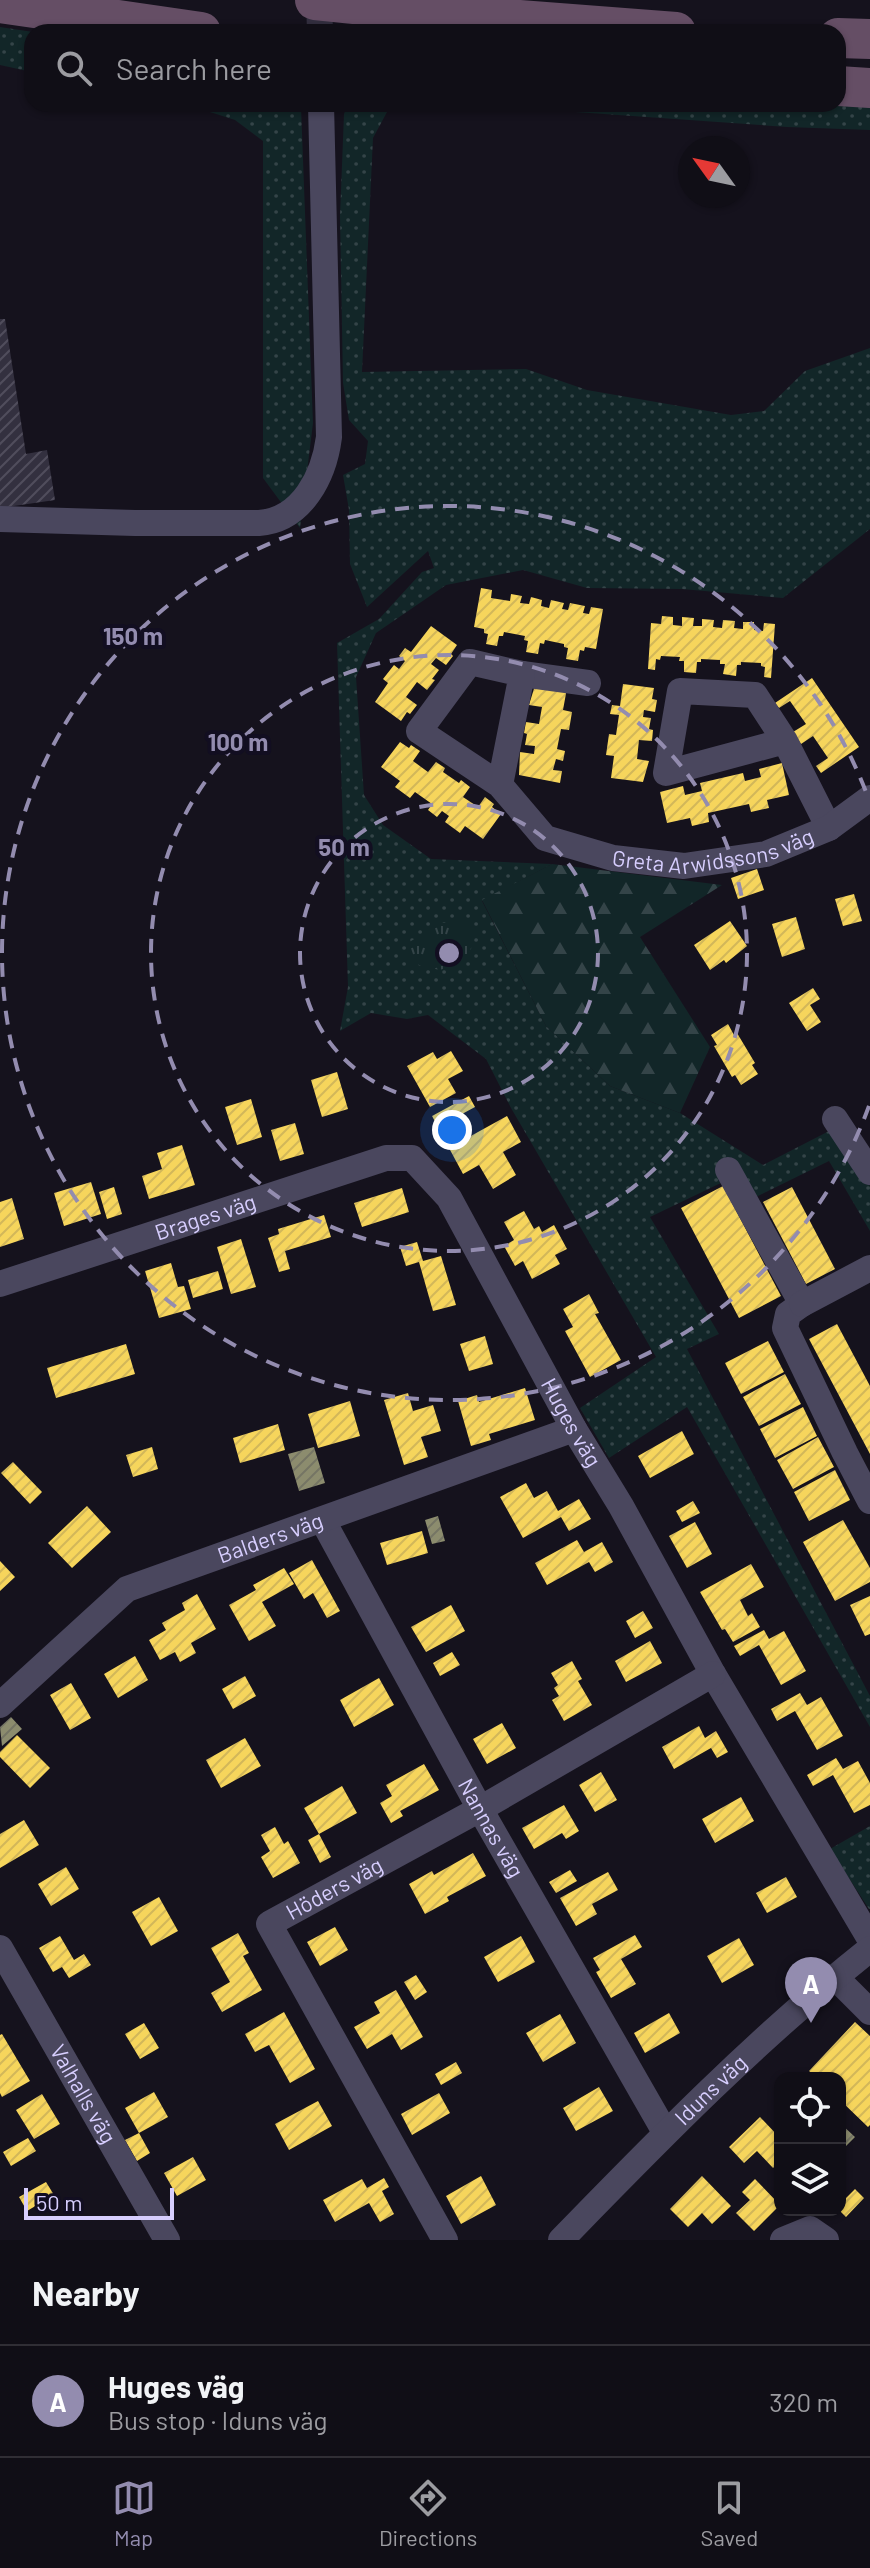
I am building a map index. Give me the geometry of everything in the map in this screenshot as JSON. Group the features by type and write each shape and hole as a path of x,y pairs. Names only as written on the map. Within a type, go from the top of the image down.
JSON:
{"highway":[{"path":"315,0 572,24"},
{"path":"0,3 146,24"},
{"path":"846,38 870,39"},
{"path":"846,86 870,88"}],"street":[{"path":"0,519 259,523 273,522 291,513 301,503 322,465 329,437 321,112"},
{"path":"522,674 500,785 419,731 470,662 522,674 588,683"},
{"path":"785,741 666,773 680,691 755,695 785,741 829,828"},
{"name":"Greta Arwidssons väg","path":"500,785 545,838 613,858 684,866 766,854 829,828 870,798"},
{"path":"835,1119 870,1172"},
{"name":"Brages väg","path":"0,1284 386,1158 412,1158"},
{"name":"Huges väg","path":"412,1158 449,1198 574,1429 621,1506 713,1674 870,1939"},
{"path":"728,1170 802,1304"},
{"path":"870,1268 802,1304 788,1314 785,1328 870,1501"},
{"name":"Balders väg","path":"0,1705 127,1589 574,1429"},
{"name":"Nannas väg","path":"323,1521 480,1809 665,2132"},
{"name":"Höders väg","path":"445,2240 269,1924 480,1809 713,1674"},
{"name":"Valhalls väg","path":"0,1948 167,2240"},
{"name":"Iduns väg","path":"561,2240 721,2079 870,1949"},
{"path":"835,1977 870,2012"},
{"path":"783,2240 810,2229 826,2240"}],"green space":[{"path":"0,27 24,31 24,70 0,65"},
{"path":"870,99 870,130 576,112 846,112 846,103"},
{"path":"210,112 301,112 313,423 300,528 263,478 263,141 235,120"},
{"path":"387,112 373,138 362,372 526,369 587,390 731,415 764,411 805,371 870,348 870,529 783,598 682,589 587,588 523,570 446,585 376,633 356,677 364,795 383,825 431,859 552,864 482,901 546,1026 610,1086 680,1113 763,1165 833,1129 870,1186 870,1231 829,1161 754,1198 733,1158 718,1163 725,1181 650,1217 719,1334 687,1349 870,1696 870,1727 687,1407 609,1458 580,1408 656,1357 511,1108 486,1059 428,1015 407,1019 371,1013 340,1031 348,987 337,643 379,619 422,572 434,568 428,551 367,607 350,564 349,510 343,475 365,464 368,441 349,420 343,383 340,216 344,114"},
{"path":"552,864 722,885 640,937 710,1047 680,1113 610,1086 546,1026 482,900"},
{"path":"467,922 473,926 474,942 461,959 440,970 412,961 408,954 411,941 442,923"},
{"path":"870,1826 870,1909 869,1909 830,1849"}],"building: Homes":[{"path":"481,588 492,590 491,598 510,601 511,594 522,596 520,603 529,604 531,597 542,600 541,606 549,608 551,600 564,603 562,609 568,610 570,603 585,606 583,613 589,614 591,607 603,609 596,649 585,647 584,651 580,650 578,661 566,659 568,648 564,644 545,640 544,644 540,643 538,654 526,652 528,641 524,640 525,636 504,632 503,636 499,636 497,646 486,644 488,634 484,633 484,629 474,627"},
{"path":"662,616 673,617 673,625 682,626 682,617 694,618 693,626 702,626 702,619 714,620 713,627 722,628 723,620 735,621 734,628 743,629 743,622 754,622 754,630 763,631 764,623 775,624 771,678 764,677 765,667 761,663 741,662 737,665 736,676 723,674 725,664 720,664 720,660 701,659 697,662 696,673 684,672 684,661 679,661 680,657 661,656 660,660 656,659 655,670 648,669 651,623 661,624"},
{"path":"431,626 457,645 446,665 436,658 431,664 439,670 427,690 417,682 406,697 417,705 401,721 375,702 388,683 383,679 394,665 399,669 405,661 399,656 405,648 411,652"},
{"path":"812,678 859,747 821,773 816,766 828,758 813,736 801,744 793,732 806,724 790,701 779,708 775,703"},
{"path":"536,682 567,688 563,710 572,712 569,730 561,729 557,749 565,751 563,761 556,759 553,770 562,771 560,783 519,775 520,752 534,754 535,746 525,745 527,734 524,733 526,722 539,724 542,707 529,705"},
{"path":"623,684 654,688 652,699 657,700 655,712 644,710 643,717 651,718 649,729 653,730 652,741 639,740 637,759 649,761 643,782 611,778 614,756 606,755 609,734 616,735 619,715 610,714 612,705 620,706"},
{"path":"400,742 420,751 413,761 428,772 436,762 445,768 443,772 470,787 463,797 478,807 485,797 494,804 492,807 501,814 483,839 465,826 460,833 445,822 449,816 442,811 437,817 428,810 432,804 415,792 410,798 395,787 400,781 381,767"},
{"path":"782,763 789,795 767,800 769,808 751,812 749,804 708,813 709,822 692,826 690,818 667,823 660,792 683,786 685,795 702,791 700,783 743,773 745,781 761,777 759,769"},
{"path":"757,869 764,890 738,899 731,878"},
{"path":"854,894 862,921 843,926 835,899"},
{"path":"796,917 805,949 782,957 772,924"},
{"path":"730,921 747,946 726,963 724,960 710,970 694,945"},
{"path":"813,988 820,999 810,1005 821,1022 807,1031 789,1003"},
{"path":"728,1024 755,1063 752,1065 758,1074 741,1085 735,1075 732,1077 711,1035"},
{"path":"451,1051 463,1071 448,1079 456,1093 430,1107 407,1066 433,1052 437,1059"},
{"path":"337,1072 348,1109 322,1117 311,1080"},
{"path":"469,1096 475,1107 438,1127 432,1116"},
{"path":"251,1099 262,1137 237,1145 225,1107"},
{"path":"507,1116 521,1142 503,1152 516,1175 493,1189 479,1165 463,1174 449,1148"},
{"path":"295,1123 304,1154 280,1161 271,1130"},
{"path":"182,1145 195,1185 149,1199 142,1176 162,1169 157,1153"},
{"path":"91,1182 101,1214 64,1226 54,1193"},
{"path":"723,1186 781,1296 739,1318 681,1208"},
{"path":"114,1187 122,1214 107,1219 99,1192"},
{"path":"792,1187 835,1269 806,1284 763,1202"},
{"path":"402,1188 409,1212 362,1227 354,1203"},
{"path":"12,1198 24,1239 0,1247 0,1202"},
{"path":"524,1211 534,1229 539,1226 542,1232 554,1225 567,1249 555,1255 560,1264 532,1279 523,1261 515,1266 504,1246 514,1240 504,1222"},
{"path":"324,1215 331,1237 285,1251 290,1269 279,1272 268,1238 279,1234 278,1229"},
{"path":"241,1239 256,1287 231,1294 217,1247"},
{"path":"417,1242 423,1261 441,1256 456,1305 433,1311 419,1262 406,1266 400,1247"},
{"path":"171,1263 178,1287 184,1286 191,1309 159,1318 145,1271"},
{"path":"218,1271 223,1289 193,1298 188,1280"},
{"path":"589,1294 599,1313 595,1314 621,1360 590,1377 565,1331 573,1327 563,1309"},
{"path":"837,1324 870,1386 870,1454 809,1339"},
{"path":"485,1336 493,1364 469,1371 460,1344"},
{"path":"768,1341 784,1372 741,1394 725,1363"},
{"path":"126,1344 135,1374 56,1398 47,1368"},
{"path":"785,1374 801,1404 759,1426 743,1397"},
{"path":"525,1388 535,1420 489,1434 491,1440 471,1446 458,1401 477,1395 479,1402"},
{"path":"408,1393 413,1411 433,1405 441,1431 421,1437 428,1457 404,1465 384,1400"},
{"path":"350,1401 360,1436 318,1448 308,1414"},
{"path":"803,1407 817,1436 775,1458 760,1429"},
{"path":"278,1424 285,1450 240,1463 233,1438"},
{"path":"682,1431 694,1454 650,1478 638,1456"},
{"path":"818,1437 834,1467 793,1489 777,1460"},
{"path":"152,1447 158,1469 133,1477 126,1455"},
{"path":"13,1462 42,1492 30,1504 1,1473"},
{"path":"835,1470 850,1500 809,1521 794,1492"},
{"path":"526,1483 534,1498 547,1491 558,1511 579,1499 591,1519 569,1531 561,1517 523,1538 500,1497"},
{"path":"693,1501 700,1513 682,1522 676,1511"},
{"path":"87,1506 111,1532 72,1568 48,1543"},
{"path":"843,1520 870,1568 870,1582 835,1601 803,1542"},
{"path":"695,1522 712,1554 687,1568 669,1536"},
{"path":"422,1531 428,1553 387,1565 380,1543"},
{"path":"577,1540 584,1552 602,1542 613,1562 595,1572 589,1562 547,1585 535,1563"},
{"path":"312,1560 340,1611 327,1618 313,1593 304,1599 289,1573"},
{"path":"0,1561 15,1577 0,1591"},
{"path":"751,1564 764,1587 740,1600 748,1616 752,1613 760,1627 733,1642 725,1629 722,1630 700,1592"},
{"path":"284,1568 294,1584 262,1602 276,1626 249,1641 229,1605 256,1590 253,1585"},
{"path":"197,1594 216,1629 191,1643 196,1653 180,1662 175,1652 160,1660 149,1640 166,1630 162,1623 185,1610 182,1603"},
{"path":"870,1596 870,1634 865,1636 850,1605"},
{"path":"451,1605 465,1631 426,1652 411,1627"},
{"path":"643,1611 653,1628 635,1638 626,1621"},
{"path":"764,1630 769,1639 784,1631 806,1671 781,1685 759,1645 740,1656 734,1646"},
{"path":"650,1641 662,1663 626,1682 615,1661"},
{"path":"452,1652 460,1665 440,1676 433,1663"},
{"path":"135,1656 148,1680 118,1698 104,1674"},
{"path":"572,1661 582,1679 578,1681 592,1705 564,1721 552,1700 559,1696 554,1688 558,1685 551,1673"},
{"path":"245,1676 256,1696 233,1709 222,1689"},
{"path":"379,1678 394,1705 354,1727 340,1700"},
{"path":"71,1683 91,1718 70,1730 50,1695"},
{"path":"800,1693 807,1705 821,1697 843,1736 817,1750 795,1711 777,1721 771,1709"},
{"path":"502,1723 516,1748 487,1764 473,1739"},
{"path":"699,1726 705,1738 716,1731 728,1752 717,1758 711,1748 674,1769 662,1747"},
{"path":"17,1735 50,1768 30,1788 0,1757 0,1752"},
{"path":"245,1738 261,1766 221,1788 206,1760"},
{"path":"836,1758 843,1769 858,1761 870,1783 870,1805 854,1813 833,1775 813,1786 807,1775"},
{"path":"424,1764 439,1790 400,1811 403,1816 391,1823 380,1803 392,1796 386,1785"},
{"path":"601,1772 617,1800 595,1812 579,1785"},
{"path":"342,1786 357,1813 319,1834 304,1808"},
{"path":"741,1797 754,1821 715,1843 702,1819"},
{"path":"564,1805 579,1831 566,1839 562,1833 534,1849 522,1828"},
{"path":"24,1820 39,1845 0,1868 0,1834"},
{"path":"275,1827 284,1844 288,1841 300,1863 273,1878 261,1857 270,1851 261,1835"},
{"path":"319,1834 331,1857 320,1863 308,1840"},
{"path":"473,1853 486,1876 447,1897 449,1901 425,1914 409,1884 432,1871 434,1875"},
{"path":"66,1867 79,1889 51,1906 38,1884"},
{"path":"570,1870 577,1881 556,1893 549,1882"},
{"path":"608,1872 618,1890 592,1904 597,1914 576,1926 560,1898"},
{"path":"786,1877 797,1897 767,1913 756,1893"},
{"path":"159,1897 178,1931 151,1946 132,1912"},
{"path":"335,1927 348,1950 320,1966 307,1942"},
{"path":"238,1933 249,1953 243,1956 262,1990 222,2012 211,1993 230,1982 211,1948"},
{"path":"635,1935 642,1947 621,1959 636,1984 611,1998 596,1972 600,1970 593,1958"},
{"path":"60,1936 74,1960 84,1954 91,1965 69,1978 62,1967 53,1972 39,1948"},
{"path":"521,1936 535,1962 498,1982 484,1957"},
{"path":"739,1938 754,1965 722,1983 707,1956"},
{"path":"416,1975 427,1992 415,2000 404,1982"},
{"path":"396,1990 423,2037 401,2050 392,2034 367,2049 354,2027 380,2013 374,2002"},
{"path":"284,2012 315,2069 290,2083 269,2045 255,2052 245,2034"},
{"path":"669,2013 680,2033 645,2053 634,2033"},
{"path":"560,2014 576,2043 543,2062 526,2033"},
{"path":"855,2022 870,2036 870,2125 868,2127 846,2106 846,2072 809,2071"},
{"path":"144,2023 159,2048 140,2059 125,2034"},
{"path":"0,2035 30,2081 2,2097"},
{"path":"456,2062 462,2073 441,2085 435,2074"},
{"path":"599,2087 613,2111 576,2131 563,2108"},
{"path":"154,2092 168,2117 139,2133 125,2108"},
{"path":"439,2093 450,2113 412,2135 401,2114"},
{"path":"42,2094 60,2124 34,2139 16,2110"},
{"path":"318,2101 332,2126 289,2150 275,2124"},
{"path":"760,2117 774,2132 774,2167 757,2151 744,2163 729,2147"},
{"path":"139,2133 150,2153 137,2161 125,2140"},
{"path":"28,2138 36,2151 11,2166 3,2152"},
{"path":"193,2157 206,2180 177,2196 164,2173"},
{"path":"481,2176 496,2205 461,2224 446,2196"},
{"path":"702,2176 731,2206 712,2224 702,2213 688,2227 670,2209"},
{"path":"384,2178 389,2187 382,2191 394,2214 380,2222 369,2203 335,2222 323,2200 362,2179 367,2188"},
{"path":"755,2179 774,2199 774,2211 754,2231 736,2213 750,2200 742,2192"},
{"path":"46,2182 54,2195 27,2211 19,2197"},
{"path":"855,2189 864,2198 846,2217 845,2216 846,2198"}],"building: Industry":[{"path":"314,1447 325,1483 299,1491 288,1454"},
{"path":"438,1516 445,1541 432,1544 425,1520"},
{"path":"11,1717 22,1729 2,1746 0,1727"},
{"path":"846,2129 855,2137 846,2146"}],"building: Other":[{"path":"0,319 5,319 26,454 47,450 55,500 0,508"}],"tunnel":[{"path":"319,0 320,24"}],"place":[{"name":"Huges väg","path":"811,2023"}]}
